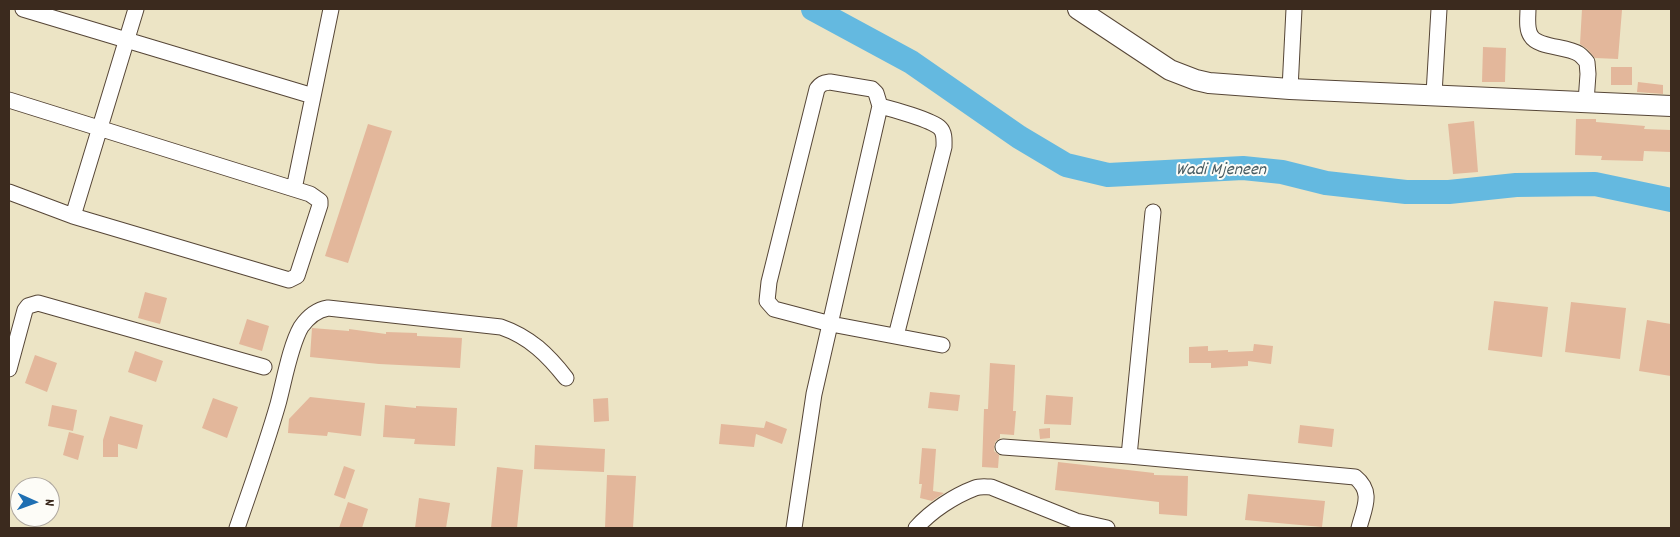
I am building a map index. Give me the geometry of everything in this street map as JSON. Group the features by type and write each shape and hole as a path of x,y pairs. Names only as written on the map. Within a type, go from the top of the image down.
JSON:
{"street":[{"path":"23,9 313,96"},
{"path":"73,216 136,9"},
{"path":"294,189 331,9"},
{"path":"1078,9 1170,70 1183,76 1209,83 1290,89 1671,106"},
{"path":"1290,89 1294,9"},
{"path":"1434,94 1439,9"},
{"path":"1528,9 1530,36 1536,42 1554,45 1578,53 1587,62 1586,102"},
{"path":"794,528 808,429 831,324 880,106 876,93 872,89 830,82 820,85 769,282 767,301 774,309 831,324 942,345"},
{"path":"9,100 315,196 320,201 320,205 297,276 290,280 73,216 9,192"},
{"path":"880,106 932,123 940,128 944,135 944,147 896,336"},
{"path":"1129,456 1153,212"},
{"path":"10,364 25,310 28,306 38,303 264,367"},
{"path":"237,528 277,407 296,339 304,322 314,312 321,309 336,309 502,327 533,342 550,358 566,378"},
{"path":"1003,447 1129,456 1355,477 1363,483 1367,497 1359,528"},
{"path":"916,528 928,516 954,498 977,487 991,487 1076,521 1107,528"}],"building":[{"path":"1582,9 1622,10 1618,59 1595,58 1580,44"},
{"path":"1483,47 1506,48 1505,82 1482,82"},
{"path":"1611,67 1632,67 1632,85 1611,85"},
{"path":"1638,82 1663,85 1663,94 1637,92"},
{"path":"1576,119 1596,119 1596,122 1645,126 1644,129 1671,130 1671,152 1644,151 1643,161 1601,160 1602,156 1575,155"},
{"path":"1474,121 1478,172 1453,174 1448,124"},
{"path":"368,124 392,131 348,263 325,256"},
{"path":"145,292 167,298 160,324 138,318"},
{"path":"1494,301 1548,307 1542,357 1488,350"},
{"path":"1571,302 1626,308 1620,359 1565,352"},
{"path":"247,319 269,326 262,351 239,344"},
{"path":"1647,320 1671,324 1671,376 1639,371"},
{"path":"312,328 349,331 349,329 386,334 386,332 417,333 417,336 462,338 460,368 379,364 310,357"},
{"path":"1254,344 1273,346 1271,364 1248,361 1248,366 1211,368 1211,363 1189,363 1189,347 1208,346 1208,351 1253,351"},
{"path":"135,351 163,361 156,382 128,372"},
{"path":"35,355 57,363 47,392 25,383"},
{"path":"990,363 1015,365 1013,411 1016,411 1014,435 1000,434 1000,438 995,442 994,451 999,455 998,468 982,467 984,409 988,409"},
{"path":"930,392 960,395 958,411 928,408"},
{"path":"1046,395 1073,397 1071,425 1044,424"},
{"path":"310,397 365,403 361,436 328,432 327,436 288,433 289,419"},
{"path":"213,398 238,407 227,438 202,428"},
{"path":"608,398 609,421 594,422 593,399"},
{"path":"52,405 77,410 73,431 48,426"},
{"path":"385,405 416,408 416,406 457,408 455,446 414,444 415,439 383,437"},
{"path":"110,416 143,425 137,449 118,444 118,457 103,457 103,440"},
{"path":"766,421 787,429 782,444 756,434 754,447 719,444 721,424 764,428"},
{"path":"1300,425 1334,429 1332,447 1298,443"},
{"path":"1050,428 1050,438 1040,439 1039,429"},
{"path":"69,432 84,436 78,460 63,455"},
{"path":"535,445 605,449 604,472 534,469"},
{"path":"922,448 936,449 933,491 944,493 932,501 920,498 922,484 919,484"},
{"path":"1058,462 1154,473 1154,475 1188,476 1187,516 1159,514 1159,502 1055,490"},
{"path":"344,466 355,470 345,499 334,495"},
{"path":"497,467 523,470 517,528 491,528"},
{"path":"607,475 636,476 633,528 605,528"},
{"path":"1248,494 1325,501 1322,527 1245,520"},
{"path":"419,498 450,503 446,528 415,528"},
{"path":"348,502 368,509 362,528 339,528"}],"waterway":[{"name":"Wadi Mjeneen","path":"813,9 911,62 1019,137 1066,165 1108,175 1243,168 1282,172 1326,183 1406,192 1449,192 1516,185 1595,184 1671,200"}]}
